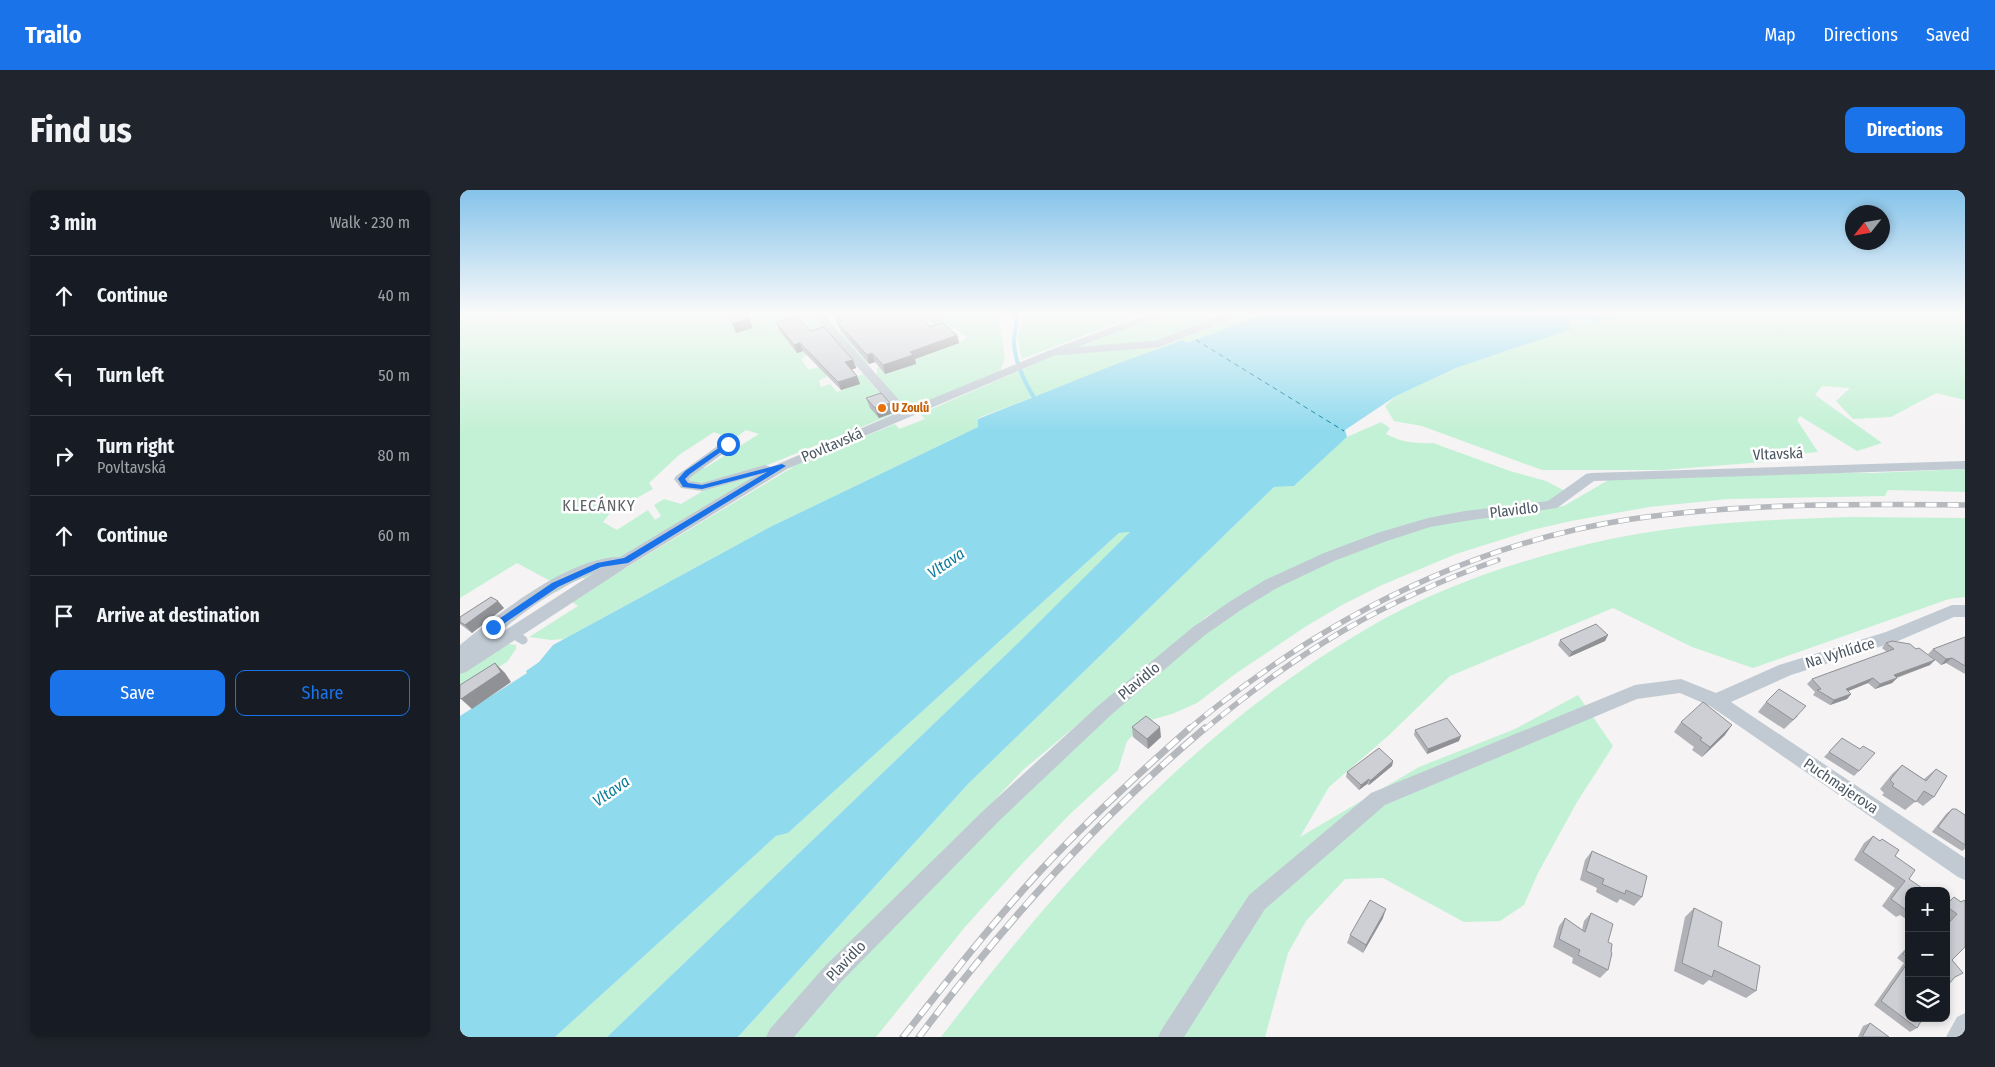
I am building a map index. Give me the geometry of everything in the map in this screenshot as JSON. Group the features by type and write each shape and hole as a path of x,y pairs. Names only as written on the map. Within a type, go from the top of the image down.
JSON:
{"street":[{"path":"850,353 904,414"},
{"name":"Povltavská","path":"460,667 518,637 625,561 782,466 1053,353"},
{"path":"728,444 687,473 681,479 686,485 702,487 782,466"},
{"name":"Vltavská","path":"1592,477 1650,473 1965,465"},
{"name":"Plavidlo","path":"778,1037 833,974 993,814 1104,710 1199,631 1271,584 1329,557 1382,537 1428,523 1465,516 1552,505 1592,477"},
{"path":"460,655 493,627 555,585 600,564 625,561"},
{"name":"Na Vyhlídce","path":"1716,701 1785,670 1892,637 1952,611 1965,611"},
{"name":"Puchmajerova","path":"1170,1037 1257,902 1378,799 1635,692 1681,686 1716,701 1965,870"},
{"path":"1958,1037 1965,1025"}],"green space":[{"path":"460,353 815,353 801,359 809,370 849,357 858,367 826,374 827,377 819,380 821,387 830,384 837,392 860,384 855,377 863,374 896,413 765,466 704,484 692,483 689,479 698,468 705,468 759,434 746,430 732,440 714,432 679,455 649,483 653,489 611,512 603,522 617,530 648,510 655,520 661,516 654,505 664,499 681,504 708,488 763,474 585,579 580,577 557,592 551,590 554,583 517,563 460,598"},
{"path":"856,353 899,353 895,355 866,364"},
{"path":"932,353 1004,353 1005,358 1001,370 908,410 877,377 877,368 879,367 886,374 916,364 913,360"},
{"path":"1021,353 1039,353 1022,359"},
{"path":"1061,353 1149,353 978,418 978,427 768,528 564,639 551,640 529,637 578,606 571,601 798,464 895,424 899,429 925,419 920,414"},
{"path":"1502,353 1965,353 1965,400 1936,393 1891,417 1853,419 1836,401 1850,388 1822,386 1815,395 1882,443 1857,451 1800,416 1797,420 1818,452 1788,455 1776,461 1663,470 1542,470 1422,426 1394,421 1385,406 1396,396 1456,368"},
{"path":"1381,422 1390,428 1386,434 1397,439 1415,443 1433,443 1510,471 1546,481 1565,491 1549,502 1476,511 1273,578 1206,617 1023,770 772,1037 738,1037 968,784 1274,487 1294,486 1347,437"},
{"path":"1965,469 1965,492 1888,490 1885,496 1728,499 1649,507 1571,521 1532,530 1456,554 1382,585 1308,625 1235,674 1197,703 1172,714 1147,721 1127,741 1118,770 1070,814 1018,868 965,927 876,1037 792,1037 854,966 980,832 1196,638 1259,595 1327,561 1406,532 1448,522 1564,506 1610,479 1774,472 1873,473"},
{"path":"1851,517 1965,518 1965,597 1949,599 1753,668 1692,647 1613,608 1450,676 1388,736 1329,787 1300,837 1419,767 1515,729 1578,695 1613,746 1577,802 1538,873 1524,905 1500,921 1464,922 1383,878 1345,879 1306,921 1288,953 1265,1037 941,1037 1034,921 1083,865 1135,811 1189,760 1245,712 1305,668 1368,628 1420,601 1475,578 1531,559 1588,544 1653,531 1686,527 1752,521"},
{"path":"1131,532 1018,643 607,1037 555,1037 776,836 788,833 1119,533"},
{"path":"509,644 516,645 516,649 507,662 460,690 460,672"}],"water":[{"name":"Vltava","path":"1148,353 1502,353 1456,368 1396,396 1345,430 1347,437 1294,486 1274,487 968,784 738,1037 607,1037 1018,643 1130,532 1119,533 788,833 776,836 555,1037 460,1037 460,716 527,673 526,671 539,662 553,645 768,528 978,427 978,419"}],"building":[{"path":"809,353 846,353 853,360 845,362 857,376 838,382"},
{"path":"865,353 911,353 913,355 883,365 872,353 867,355"},
{"path":"881,393 890,403 875,408 866,398"},
{"path":"491,597 498,601 465,625 460,622 460,617"},
{"path":"1596,624 1608,635 1572,652 1560,640"},
{"path":"1965,637 1965,666 1952,658 1946,659 1933,649"},
{"path":"1892,641 1910,644 1935,660 1894,675 1897,678 1880,684 1873,678 1846,689 1851,694 1834,700 1817,690 1821,689 1812,679 1894,649 1886,643"},
{"path":"495,663 501,672 461,699 460,685"},
{"path":"1779,689 1806,706 1793,720 1766,702"},
{"path":"1703,702 1732,725 1710,747 1700,740 1702,738 1681,722"},
{"path":"1146,716 1160,727 1147,739 1132,727"},
{"path":"1447,718 1461,736 1428,749 1415,730"},
{"path":"1842,738 1860,749 1863,746 1875,753 1859,771 1829,752"},
{"path":"1379,748 1393,761 1370,781 1369,779 1361,785 1347,772"},
{"path":"1902,765 1926,781 1936,769 1947,776 1934,797 1924,791 1916,802 1892,786 1894,784 1890,780"},
{"path":"1952,809 1956,809 1965,815 1965,845 1938,827"},
{"path":"1873,836 1880,841 1882,839 1899,850 1895,856 1915,870 1909,879 1921,887 1905,887 1905,909 1891,899 1905,881 1863,852"},
{"path":"1592,851 1647,876 1642,897 1626,890 1625,894 1602,884 1604,879 1586,871"},
{"path":"1954,897 1961,902 1965,901 1965,947 1952,960 1963,973 1955,977 1950,983 1950,922 1957,914 1950,909 1950,901"},
{"path":"1370,900 1386,909 1366,945 1350,935"},
{"path":"1694,908 1722,922 1718,946 1760,966 1756,991 1714,970 1712,977 1682,963"},
{"path":"1591,913 1613,924 1608,942 1612,944 1612,953 1608,970 1578,955 1580,950 1559,939 1565,918 1585,932"},
{"path":"1905,967 1905,1019 1881,1001"},
{"path":"1909,1022 1921,1022 1917,1028"},
{"path":"1870,1023 1889,1037 1862,1037"}],"waterway":[{"path":"1015,353 1024,380 1036,401"}],"ferry route":[{"path":"1216,353 1344,431"}],"railway":[{"path":"1188,730 1244,686 1333,627 1428,579 1477,559 1528,542 1632,519 1715,510 1840,505 1965,505"},
{"path":"1204,730 1273,676 1343,631 1417,592 1498,560"},
{"path":"903,1037 988,931 1041,870 1077,833 1190,728"},
{"path":"919,1037 984,954 1053,874 1127,799 1205,728"}],"place":[{"name":"U Zoulů","path":"882,408"}],"district":[{"name":"KLECÁNKY","path":"599,505"}],"route":[{"path":"493,627 555,585 571,577 600,564 625,561 782,466 702,487 686,485 681,479 687,473 728,444"}]}
